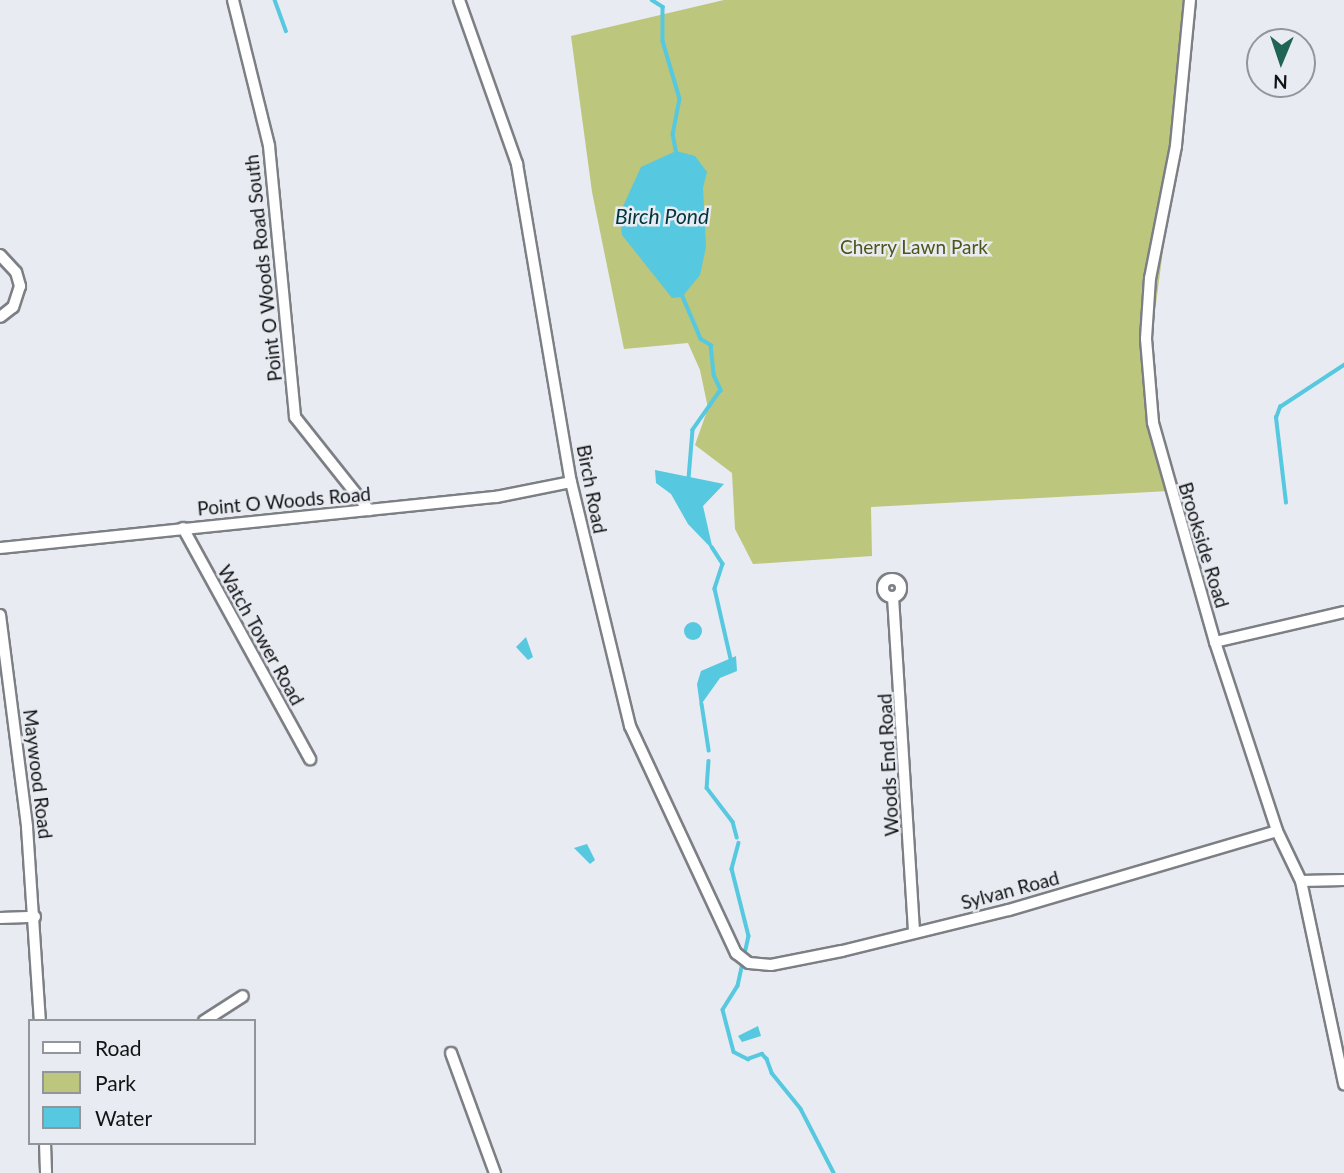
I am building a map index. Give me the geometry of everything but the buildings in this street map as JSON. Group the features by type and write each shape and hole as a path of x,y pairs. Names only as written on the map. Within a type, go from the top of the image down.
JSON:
{"street":[{"name":"Point O Woods Road South","path":"233,0 269,146 295,417 369,510"},
{"name":"Birch Road","path":"459,0 517,164 571,482 630,726 729,942 746,961"},
{"path":"1190,1 1203,0"},
{"name":"Brookside Road","path":"1190,1 1176,146 1150,278 1146,339 1160,456 1215,642 1278,831 1301,881 1344,1084"},
{"path":"0,255 16,272 20,286 13,307 0,317"},
{"name":"Point O Woods Road","path":"0,548 496,497 571,482"},
{"name":"Watch Tower Road","path":"183,528 310,759"},
{"name":"Woods End Road","path":"893,597 914,931"},
{"path":"1215,642 1344,612"},
{"name":"Maywood Road","path":"0,615 35,918 40,1019"},
{"name":"Sylvan Road","path":"746,961 783,963 1009,910 1278,831"},
{"path":"1301,881 1344,880"},
{"path":"0,918 35,918"},
{"path":"207,1019 243,996"},
{"path":"451,1053 495,1173"},
{"path":"45,1145 46,1173"}],"green space":[{"name":"Cherry Lawn Park","path":"724,0 1196,0 1148,364 1169,491 871,507 872,556 753,564 735,529 732,473 695,445 708,408 700,370 688,343 624,349 592,192 571,36"}],"water":[{"name":"Birch Pond","path":"676,151 695,156 707,172 703,188 706,247 700,275 682,297 672,298 622,235 619,215 641,167"},
{"path":"655,470 724,484 703,506 713,550 688,524 671,494 656,483"},
{"path":"693,622 699,625 702,631 699,637 693,640 687,637 684,631 687,625"},
{"path":"526,637 533,657 528,660 516,647"},
{"path":"736,656 737,671 720,678 700,706 697,684 701,671"},
{"path":"587,844 595,860 590,864 574,848"},
{"path":"758,1026 761,1036 742,1042 738,1036"}],"waterway":[{"path":"275,0 286,31"},
{"path":"652,0 663,7 663,41 680,99 673,134 677,155"},
{"path":"681,292 701,339 711,345 714,375 721,390 693,430 689,479"},
{"path":"1286,503 1276,418 1280,407 1344,365"},
{"path":"712,547 723,564 715,589 731,659"},
{"path":"702,704 709,750"},
{"path":"709,761 707,788 733,822 737,837"},
{"path":"739,843 732,869 749,936 738,986 723,1010 734,1052 748,1059 762,1054 767,1059 772,1073 801,1109 834,1173"}]}
